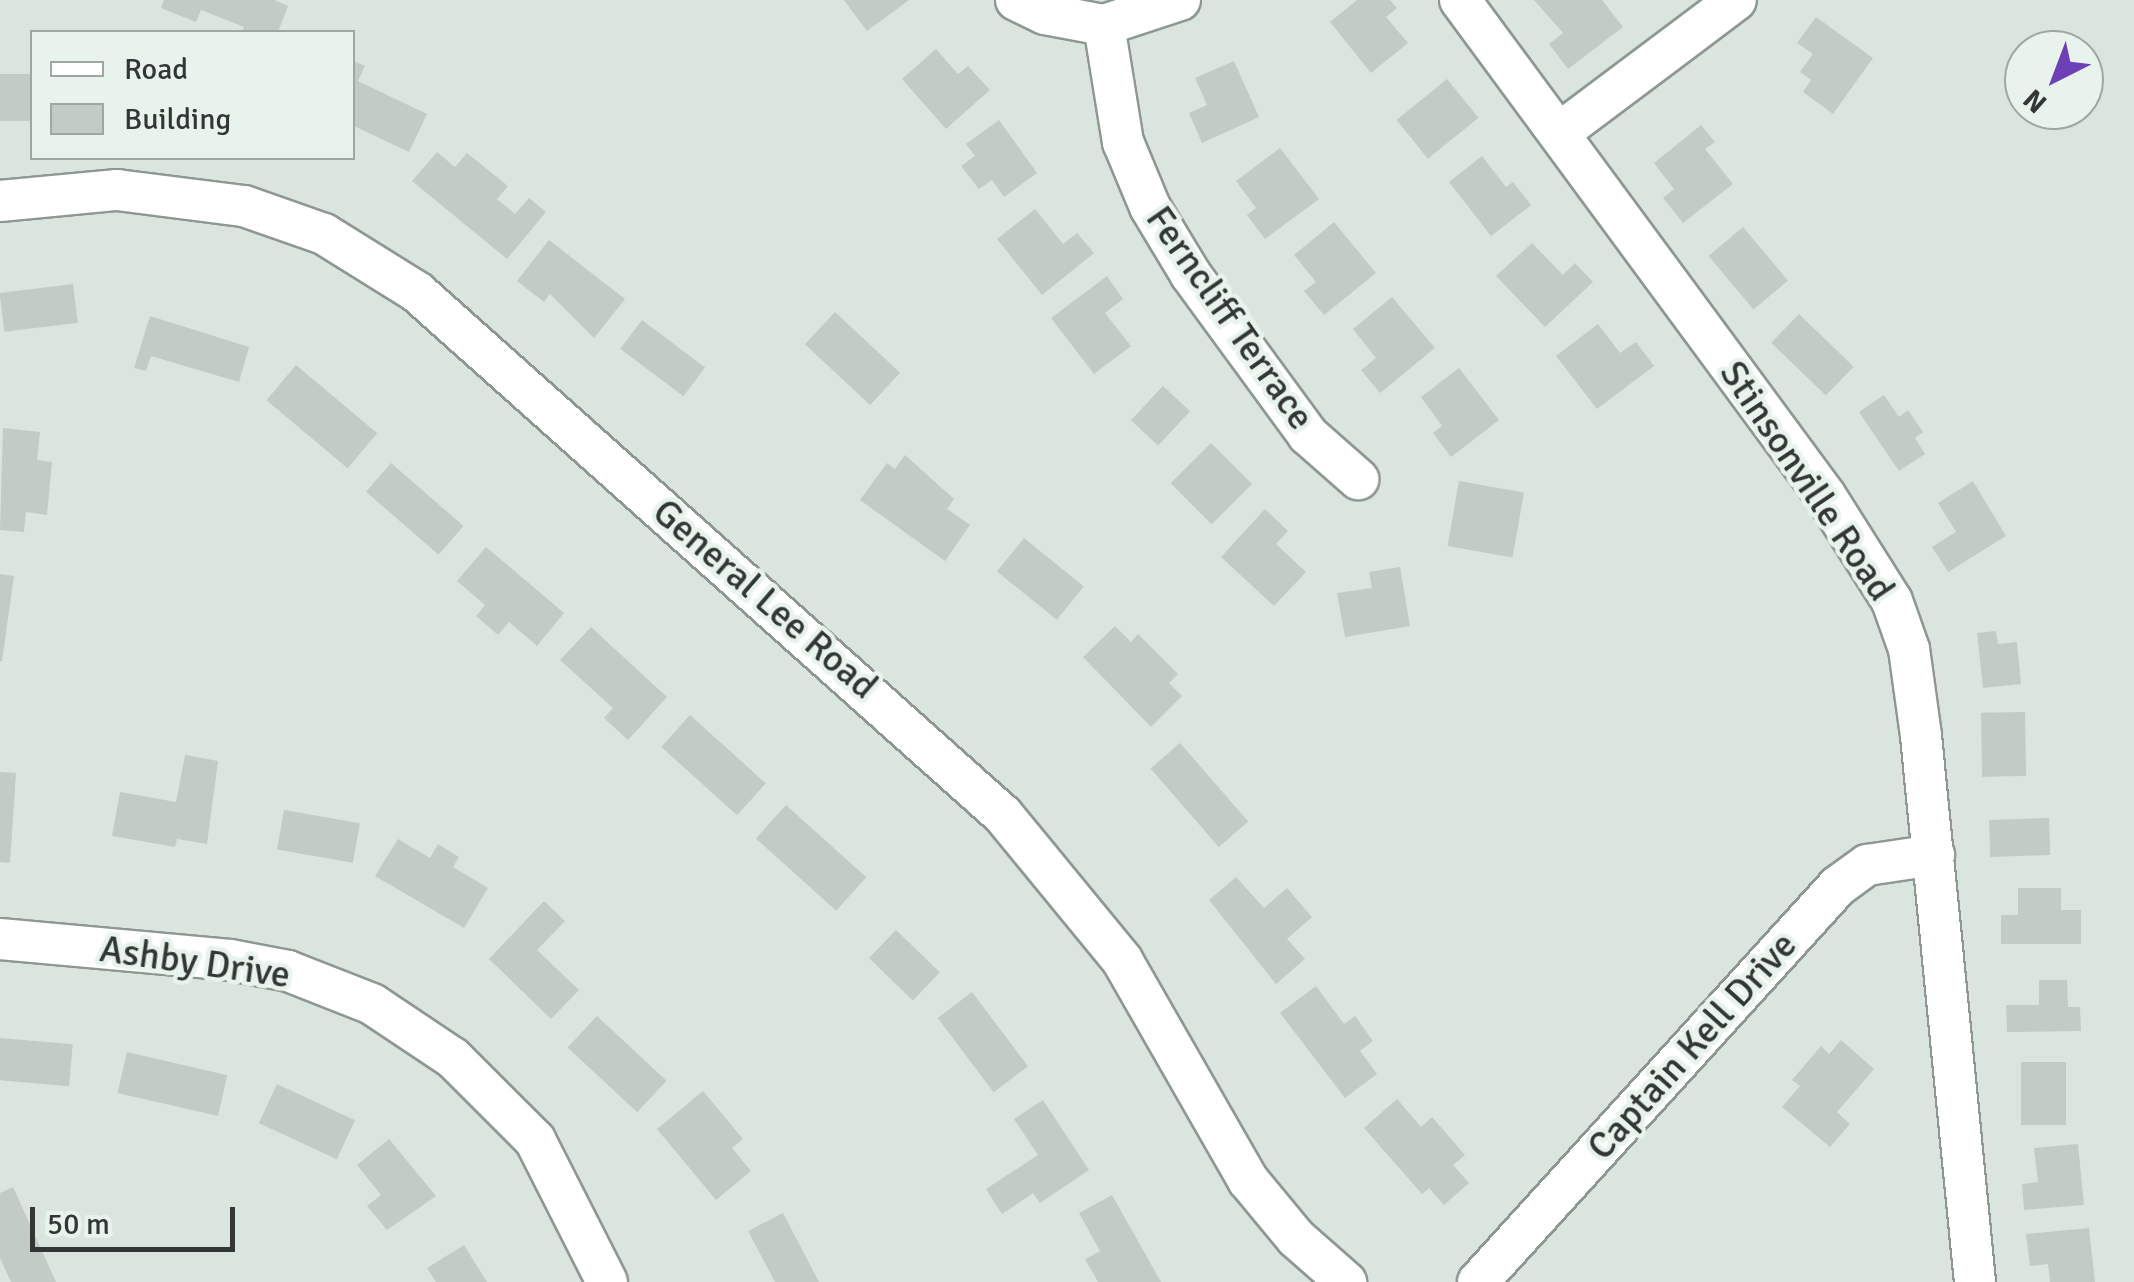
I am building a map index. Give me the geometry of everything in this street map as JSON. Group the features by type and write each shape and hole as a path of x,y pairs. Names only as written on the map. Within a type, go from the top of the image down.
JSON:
{"street":[{"path":"1016,0 1045,14 1104,25 1180,0"},
{"name":"Stinsonville Road","path":"1460,0 1825,495 1892,601 1909,649 1934,855 1975,1282"},
{"path":"1559,134 1736,0"},
{"name":"Ferncliff Terrace","path":"1104,25 1123,142 1150,207 1191,275 1308,434 1358,479"},
{"name":"General Lee Road","path":"0,201 117,190 244,206 324,234 417,292 1003,815 1122,960 1248,1180 1296,1238 1346,1282"},
{"name":"Captain Kell Drive","path":"1478,1282 1838,886 1877,862 1934,855"},
{"name":"Ashby Drive","path":"0,939 230,960 288,971 372,1004 453,1058 535,1140 607,1282"}],"building":[{"path":"164,0 274,0 288,6 279,30 243,30 244,27 201,10 196,22 161,8"},
{"path":"844,0 909,0 867,31"},
{"path":"1357,0 1390,0 1397,8 1386,17 1408,43 1371,73 1330,22"},
{"path":"1534,0 1602,0 1623,27 1568,69 1549,44 1563,33"},
{"path":"1816,17 1873,58 1833,114 1803,92 1811,80 1800,72 1813,54 1797,43"},
{"path":"936,49 958,74 968,66 990,90 946,129 902,79"},
{"path":"355,61 365,66 358,81 427,114 409,152 355,126"},
{"path":"1234,61 1259,117 1202,143 1189,113 1207,105 1195,78"},
{"path":"0,74 30,74 30,121 0,121"},
{"path":"1447,79 1478,118 1428,159 1396,120"},
{"path":"999,120 1037,173 1004,197 992,180 979,189 961,166 975,156 966,144"},
{"path":"1701,125 1715,142 1705,149 1733,184 1683,223 1663,198 1674,189 1654,163"},
{"path":"1280,148 1319,199 1265,239 1247,215 1256,208 1236,181"},
{"path":"437,152 455,167 467,153 508,186 497,199 515,214 529,198 546,212 507,259 412,181"},
{"path":"1482,156 1506,187 1513,182 1531,205 1491,236 1449,182"},
{"path":"1035,209 1063,244 1077,233 1094,253 1042,295 997,239"},
{"path":"1334,222 1376,273 1324,315 1304,291 1316,282 1294,255"},
{"path":"1743,227 1788,281 1754,310 1709,256"},
{"path":"549,240 625,299 594,338 550,294 544,302 517,281"},
{"path":"1532,243 1563,275 1575,263 1593,282 1545,327 1496,276"},
{"path":"1107,276 1123,299 1105,313 1131,346 1094,374 1051,318"},
{"path":"73,284 78,323 4,332 0,293"},
{"path":"1392,297 1435,348 1380,393 1361,370 1376,358 1353,329"},
{"path":"835,312 900,373 870,405 805,344"},
{"path":"1799,314 1854,367 1826,396 1771,343"},
{"path":"150,316 249,347 239,382 151,356 146,371 134,368"},
{"path":"642,320 705,368 683,396 620,349"},
{"path":"1598,324 1620,353 1636,342 1654,366 1597,409 1556,356"},
{"path":"296,365 377,433 348,468 266,400"},
{"path":"1459,368 1499,420 1451,457 1433,433 1442,426 1421,397"},
{"path":"1163,386 1190,411 1158,446 1131,420"},
{"path":"1884,395 1899,417 1908,410 1923,432 1915,438 1925,454 1899,471 1859,412"},
{"path":"3,428 40,432 37,460 52,462 47,515 26,512 24,532 0,530"},
{"path":"1211,443 1252,484 1212,524 1171,483"},
{"path":"905,455 954,499 947,509 970,525 945,561 860,500 887,463 895,469"},
{"path":"391,463 463,526 439,555 366,492"},
{"path":"1459,481 1524,492 1513,557 1448,546"},
{"path":"1973,481 2006,536 1948,572 1932,547 1956,532 1938,503"},
{"path":"1265,509 1288,531 1276,544 1306,572 1274,606 1221,557"},
{"path":"1024,538 1084,586 1057,620 997,571"},
{"path":"486,547 564,613 537,646 509,622 498,635 476,616 485,605 457,581"},
{"path":"1400,567 1410,626 1345,637 1337,593 1372,588 1369,572"},
{"path":"0,574 14,576 2,661 0,661"},
{"path":"1115,626 1131,642 1138,634 1178,674 1169,683 1182,696 1151,727 1083,657"},
{"path":"591,627 667,697 628,740 604,718 613,708 560,660"},
{"path":"1996,631 1998,644 2017,642 2021,684 1983,688 1977,633"},
{"path":"2025,712 2026,776 1982,777 1981,713"},
{"path":"690,715 766,783 737,815 661,747"},
{"path":"1180,743 1248,821 1219,847 1151,769"},
{"path":"185,755 218,761 207,844 177,839 175,847 112,836 120,792 176,802"},
{"path":"0,772 16,773 10,863 0,862"},
{"path":"786,805 866,877 836,911 756,838"},
{"path":"284,810 360,823 353,863 277,849"},
{"path":"2049,818 2050,855 1990,857 1989,820"},
{"path":"398,839 430,858 438,844 459,857 453,867 488,888 464,928 375,876"},
{"path":"1236,877 1264,908 1287,888 1312,917 1287,939 1305,959 1276,984 1209,900"},
{"path":"2018,888 2061,888 2061,910 2081,910 2081,944 2001,944 2001,915 2018,915"},
{"path":"544,901 565,921 537,950 579,990 551,1019 489,959"},
{"path":"896,930 940,972 913,1000 869,958"},
{"path":"2039,980 2067,980 2068,1007 2080,1007 2081,1031 2007,1032 2006,1005 2039,1005"},
{"path":"1316,986 1344,1024 1355,1016 1373,1041 1360,1051 1377,1074 1345,1098 1280,1013"},
{"path":"972,992 1028,1066 994,1092 938,1018"},
{"path":"597,1016 666,1081 637,1112 568,1047"},
{"path":"0,1038 73,1044 69,1086 0,1080"},
{"path":"1841,1040 1874,1069 1837,1112 1850,1124 1830,1147 1782,1107 1800,1086 1792,1080 1821,1046 1829,1054"},
{"path":"127,1052 227,1075 218,1116 118,1093"},
{"path":"2021,1062 2066,1062 2066,1125 2021,1125"},
{"path":"277,1084 355,1120 337,1159 259,1123"},
{"path":"703,1091 743,1139 732,1148 751,1171 716,1200 657,1129"},
{"path":"1397,1099 1421,1127 1432,1117 1465,1155 1453,1165 1469,1183 1444,1205 1429,1188 1422,1194 1364,1128"},
{"path":"1043,1100 1089,1170 1040,1203 1033,1193 1002,1214 986,1189 1038,1155 1014,1119"},
{"path":"389,1139 436,1196 387,1230 367,1206 381,1195 357,1165"},
{"path":"2078,1144 2084,1205 2024,1210 2022,1184 2038,1182 2034,1148"},
{"path":"13,1187 56,1282 11,1282 0,1258 0,1193"},
{"path":"1112,1195 1161,1282 1098,1282 1085,1259 1100,1251 1079,1213"},
{"path":"783,1213 819,1282 775,1282 748,1231"},
{"path":"2089,1228 2095,1282 2050,1282 2048,1264 2030,1266 2026,1234"},
{"path":"464,1245 487,1282 436,1282 427,1268"}]}
